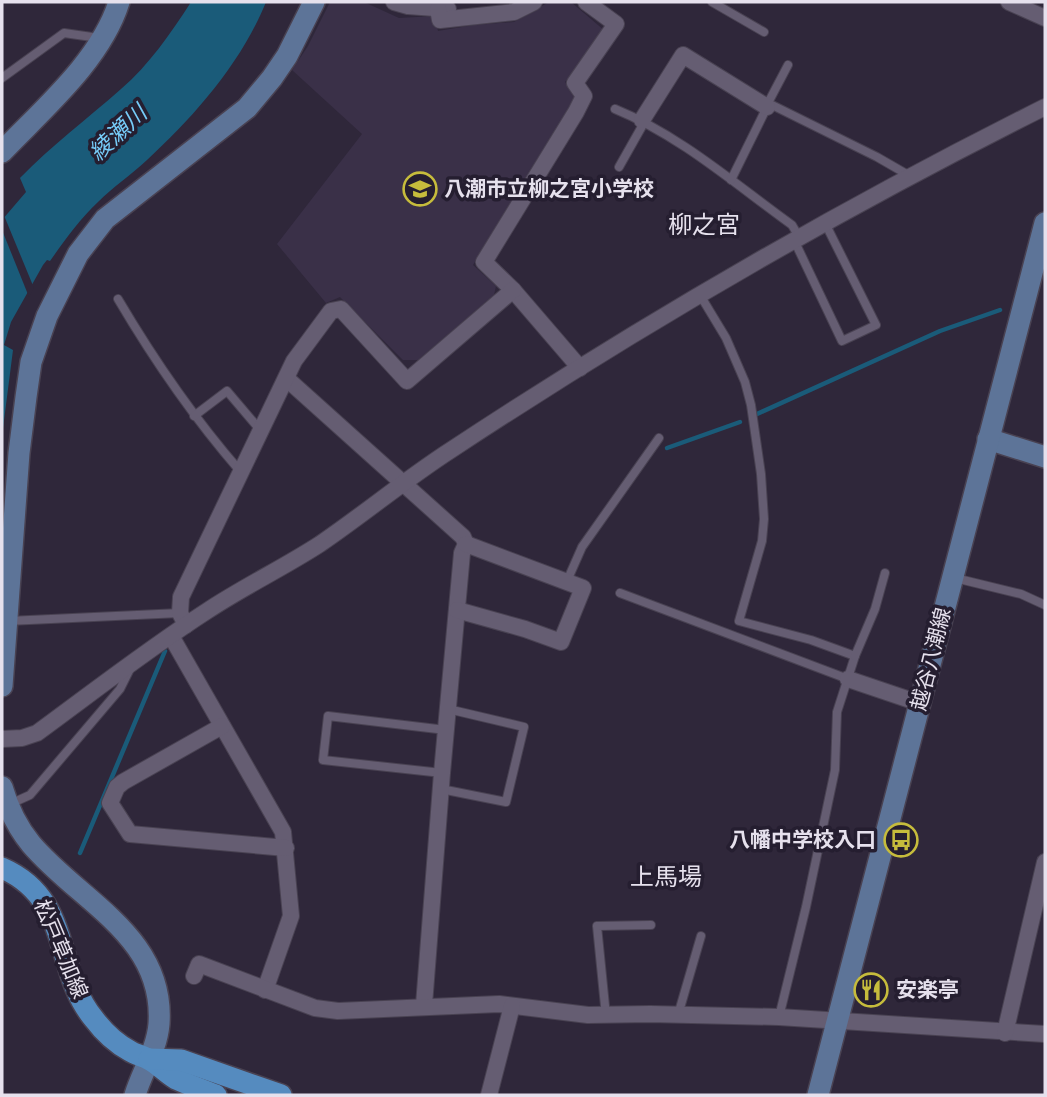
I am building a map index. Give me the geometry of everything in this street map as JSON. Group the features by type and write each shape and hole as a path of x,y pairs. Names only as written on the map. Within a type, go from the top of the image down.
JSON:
{"main road":[{"name":"松戸草加線","path":"2,868 18,875 35,889 46,906 60,937 81,1000 93,1018 130,1051 149,1059 174,1078 216,1095"},
{"name":"松戸草加線","path":"149,1059 181,1060 281,1095"}],"street":[{"path":"2,152 84,65 102,38 119,2"},
{"path":"2,686 19,453 30,373 39,336 63,282 78,254 105,219 247,108 287,56 314,2"},
{"path":"394,2 438,9 514,12 534,2"},
{"path":"580,368 513,290 484,262 576,112 584,96 575,83 616,24 586,2"},
{"path":"1009,2 1045,18"},
{"path":"644,121 682,55 768,105"},
{"path":"2,739 22,738 37,733 134,660 171,636 183,619 320,544 402,482 700,295 797,238 1045,107"},
{"name":"越谷八潮線","path":"818,1095 1045,223"},
{"path":"183,619 181,597 240,471 294,362 331,311 341,309 407,381 513,290"},
{"path":"287,379 463,537 466,544 583,588 561,642 457,610"},
{"path":"988,439 1045,457"},
{"path":"424,1005 441,781 462,553 466,544"},
{"path":"171,636 282,832 286,848 291,916 265,990"},
{"path":"848,679 919,703"},
{"path":"222,726 123,782 117,787 110,803 130,834 286,848"},
{"path":"5,796 31,844 138,946 152,972 159,1000 159,1027 135,1095"},
{"path":"1005,1033 1039,913 1045,862"},
{"path":"194,976 199,964 315,1008 338,1011 424,1005 499,1004 588,1016 779,1017 1045,1034"},
{"path":"489,1095 512,1006"}],"lane":[{"path":"712,2 764,32"},
{"path":"2,78 64,33 102,38"},
{"path":"731,180 788,65"},
{"path":"768,105 911,176"},
{"path":"615,109 644,121 683,144 792,225 842,341 876,325 825,223"},
{"path":"619,167 644,121"},
{"path":"700,295 726,338 745,382 761,474 764,519 762,541 739,621 811,640 855,656"},
{"path":"118,299 149,351 194,416 240,471"},
{"path":"194,416 226,391 261,431"},
{"path":"567,582 582,547 659,438"},
{"path":"779,1017 835,770 837,712 855,656 875,609 885,573"},
{"path":"952,577 1021,594 1045,605"},
{"path":"620,593 848,679"},
{"path":"6,621 183,619"},
{"path":"5,796 30,796 120,690 134,660"},
{"path":"446,730 328,716 323,760 441,781 506,802 524,727 448,709"},
{"path":"606,1016 597,926 651,925"},
{"path":"678,1015 701,936"}],"shaded area":[{"name":"八潮市立柳之宮小学校","path":"330,2 364,2 399,18 434,16 438,31 514,22 549,2 571,2 605,31 565,82 578,98 473,265 496,286 494,295 418,360 403,360 340,297 326,303 277,244 362,134 292,70 308,46"}],"water":[{"name":"綾瀬川","path":"191,2 266,2 244,46 199,107 147,160 91,209 50,261 47,260 43,265 11,322 4,345 13,350 2,436 2,220 26,192 20,178 141,70"}],"pier":[{"path":"3,213 34,288 29,297 2,230"}],"waterway":[{"path":"757,414 940,331 1000,310"},
{"path":"667,448 740,422"},
{"path":"80,853 165,651"}],"place":[{"name":"八潮市立柳之宮小学校","path":"420,189"},
{"name":"八幡中学校入口","path":"901,840"},
{"name":"安楽亭","path":"871,990"}],"district":[{"name":"柳之宮","path":"704,225"},
{"name":"上馬場","path":"666,877"}]}
